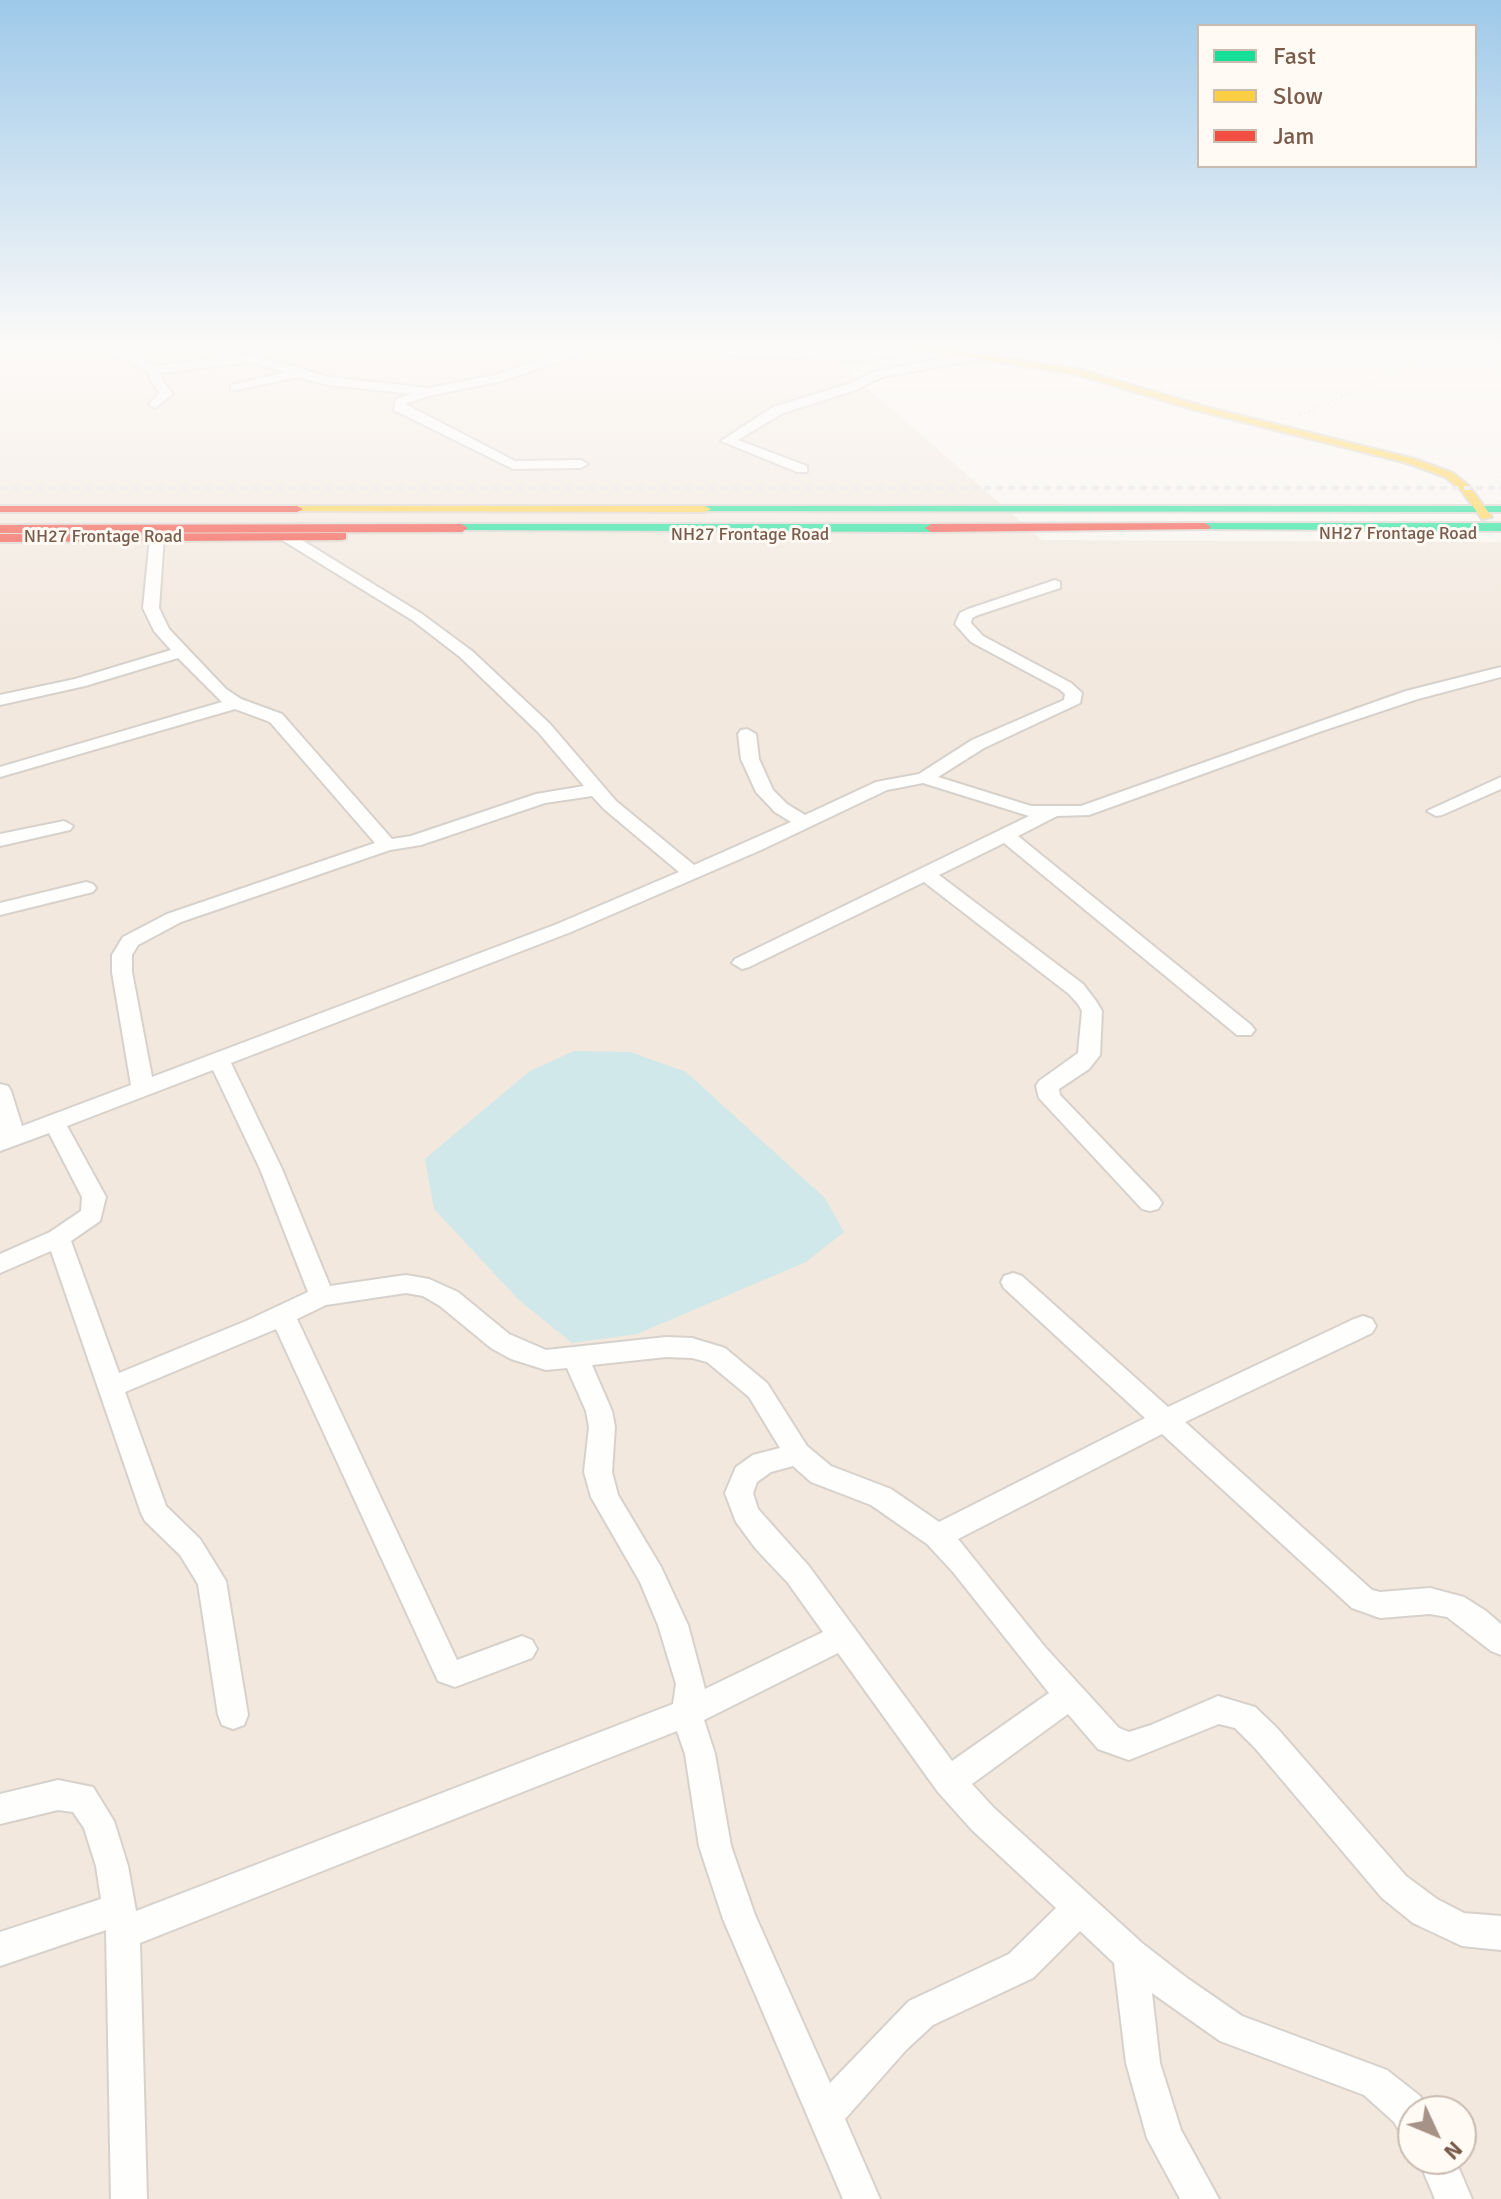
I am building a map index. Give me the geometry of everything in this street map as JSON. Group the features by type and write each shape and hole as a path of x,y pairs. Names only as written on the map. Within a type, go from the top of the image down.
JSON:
{"main road":[{"path":"1356,448 1431,467 1449,475 1494,515"},
{"name":"NH27 Frontage Road","path":"0,509 1494,515"},
{"path":"0,517 1494,515"},
{"path":"0,529 1494,515"},
{"name":"NH27 Frontage Road","path":"0,538 1501,534"}],"street":[{"path":"479,448 513,465 581,464"},
{"path":"745,448 802,469"},
{"path":"157,537 151,608 162,631 220,693 235,703 276,718 387,845"},
{"path":"287,537 417,617 466,654 544,728 594,790 692,873"},
{"path":"0,1091 7,1140 550,933 692,873 863,794 924,778 978,744 1072,703 1074,693 1065,686 977,639 963,624 965,616 973,612 1055,585"},
{"path":"0,700 79,683 180,652"},
{"path":"924,778 1005,805 1050,813 1083,811 1412,695 1501,672"},
{"path":"0,772 235,703"},
{"path":"747,734 750,759 765,792 781,808 804,822"},
{"path":"1436,811 1501,782"},
{"path":"143,1089 122,972 122,955 130,941 174,918 387,845 414,841 542,798 594,790"},
{"path":"742,963 1050,813"},
{"path":"0,840 64,826"},
{"path":"1006,835 1244,1030"},
{"path":"926,874 1076,989 1086,1001 1092,1011 1089,1055 1081,1064 1047,1086 1050,1098 1150,1203"},
{"path":"0,909 86,888"},
{"path":"219,1060 271,1169 322,1296"},
{"path":"0,1264 58,1238 92,1215 94,1197 54,1122"},
{"path":"58,1238 155,1513 190,1547 212,1581 233,1715"},
{"path":"1013,1282 1362,1599 1380,1605 1430,1601 1454,1606 1501,1642"},
{"path":"112,1387 283,1316 322,1296 406,1284 429,1288 449,1299 500,1341 520,1352 546,1360 666,1347 692,1348 716,1355 758,1390 798,1454 821,1474 881,1497 937,1536 1069,1696 1109,1739 1129,1746 1218,1710 1244,1717 1266,1738 1394,1887 1425,1911 1462,1929 1501,1933"},
{"path":"283,1316 448,1672 455,1674 522,1649"},
{"path":"937,1536 1165,1420 1363,1326"},
{"path":"576,1358 599,1411 602,1427 598,1472 605,1497 644,1564 673,1625 691,1684 687,1713 700,1754 715,1846 740,1919 862,2199"},
{"path":"798,1454 763,1463 746,1475 739,1493 746,1514 766,1541 798,1574 949,1782 1017,1852 1130,1955 1232,2029 1375,2082 1397,2101"},
{"path":"0,1949 121,1921 687,1713 843,1637"},
{"path":"949,1782 1069,1696"},
{"path":"0,1809 58,1795 82,1798 98,1821 112,1866 121,1921 129,2199"},
{"path":"825,2115 894,2038 921,2013 1021,1966 1051,1939 1078,1908"},
{"path":"1130,1955 1143,2063 1165,2138 1201,2199"},
{"path":"1443,2175 1454,2199"}],"shaded area":[{"path":"0,448 936,448 1042,540 1501,542 1501,2199 0,2199"}],"water":[{"path":"574,1051 631,1052 686,1072 825,1198 844,1232 806,1262 637,1334 572,1343 519,1300 434,1209 425,1159 530,1071"}],"railway":[{"path":"0,488 1501,488"}],"traffic: fast":[{"path":"705,509 1501,509"},
{"path":"1205,527 1501,527"},
{"path":"462,528 931,528"}],"traffic: slow":[{"path":"1357,448 1411,461 1449,475 1465,488 1486,517"},
{"path":"297,509 705,509"}],"traffic: jam":[{"path":"0,509 297,509"},
{"path":"931,528 1205,527"},
{"path":"0,529 462,528"},
{"path":"0,538 342,536"}]}
